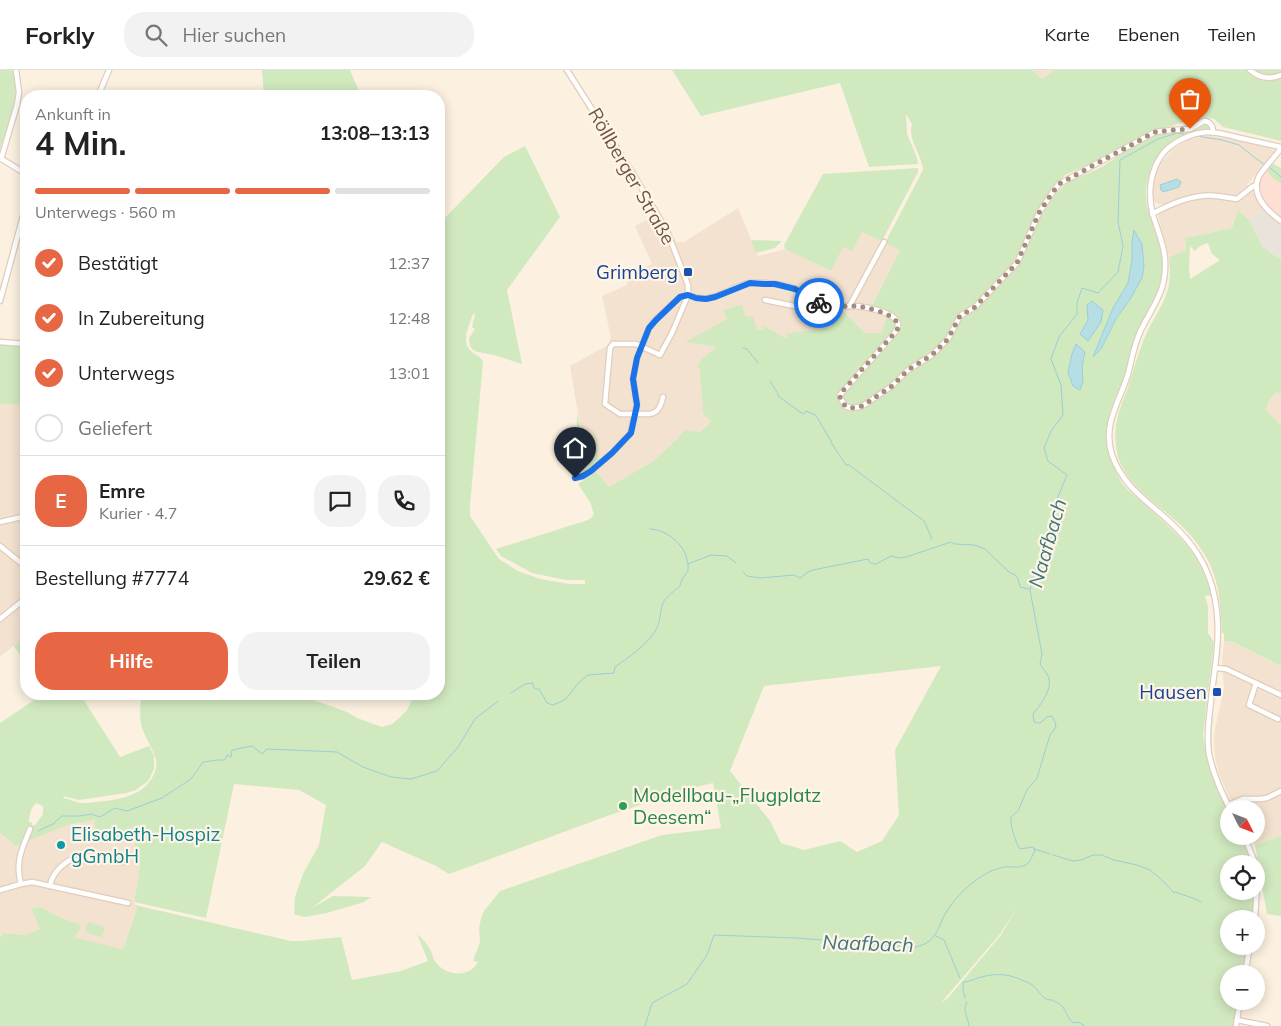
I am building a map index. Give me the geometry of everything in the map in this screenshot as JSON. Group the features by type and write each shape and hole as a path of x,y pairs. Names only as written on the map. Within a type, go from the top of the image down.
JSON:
{"street":[{"path":"16,70 19,92 17,105 0,159 20,171"},
{"path":"101,90 109,70"},
{"name":"Röllberger Straße","path":"568,70 636,177 666,230 688,285 688,295"},
{"path":"1250,70 1254,74 1266,78 1281,75"},
{"path":"575,478 591,471 622,444 631,433 637,405 633,379 637,358 649,328 680,297 688,295 706,299 750,283 775,284 795,289 829,307 837,308 850,305 880,311 894,317 898,326 892,336 840,394 845,406 851,408 860,407 892,386 908,370 932,355 948,339 960,316 975,307 1017,263 1039,213 1059,184 1155,132 1190,129 1204,121 1209,121 1212,124 1213,133"},
{"path":"1225,800 1209,754 1208,731 1218,643 1218,614 1212,583 1202,558 1187,539 1131,487 1117,468 1111,452 1110,424 1113,411 1128,375 1134,347 1162,290 1165,258 1152,214 1150,184 1164,152 1171,146 1194,134 1213,133 1281,148 1263,170 1256,185 1263,206 1270,214 1281,221"},
{"path":"1152,214 1175,202 1201,196 1237,199 1256,185"},
{"path":"0,301 20,227"},
{"path":"850,305 884,242"},
{"path":"663,397 660,408 653,414 620,414 605,404 610,348 613,344 636,344 660,355 672,333 688,295"},
{"path":"765,300 800,307 809,298"},
{"path":"0,342 20,344"},
{"path":"0,522 20,517"},
{"path":"0,546 20,562"},
{"path":"0,619 20,603"},
{"path":"1215,668 1226,669 1281,695"},
{"path":"1246,712 1256,683"},
{"path":"1249,705 1278,719"},
{"path":"1241,800 1267,798 1281,791"},
{"path":"21,884 18,873 19,860 30,829"},
{"path":"50,886 52,877 70,860 124,862"},
{"path":"0,890 32,882 128,903"},
{"path":"1238,1010 1236,1023 1266,1026"}],"shaded area":[{"path":"1032,70 1054,70 1042,79"},
{"path":"1204,136 1240,140 1270,148 1275,152 1247,185 1262,208 1249,220 1238,210 1232,228 1185,238 1186,250 1169,257 1158,216 1160,211 1164,210 1163,204 1158,204 1154,201 1152,191 1155,175 1161,163 1173,149 1188,140"},
{"path":"1266,169 1271,177 1281,184 1281,221 1270,213 1258,192 1259,177"},
{"path":"738,208 758,256 785,249 831,271 843,246 862,231 900,250 870,308 887,315 882,333 865,333 842,310 832,327 787,333 787,339 764,327 757,330 753,318 723,310 728,319 686,342 717,347 700,368 711,420 700,432 685,430 653,461 609,487 595,470 601,464 582,438 570,366 608,345 611,338 602,296 627,285 630,274 652,264 635,226 660,213 676,242 684,242"},
{"path":"1262,208 1281,221 1281,260 1263,247 1249,220"},
{"path":"1277,392 1281,394 1281,425 1266,410 1269,400"},
{"path":"0,404 20,405 20,641 0,657"},
{"path":"1224,641 1231,642 1281,666 1281,836 1265,842 1265,800 1230,800 1218,771 1214,740 1224,689 1222,661"},
{"path":"95,820 94,839 135,837 135,853 140,866 134,902 137,909 123,949 74,937 81,925 55,915 41,907 31,908 40,929 25,935 4,933 0,937 0,833 16,846 68,825"}],"green space":[{"path":"0,70 12,70 15,83 15,101 0,149"},
{"path":"262,70 350,70 358,90 264,90"},
{"path":"672,70 1032,70 1042,79 1054,70 1281,70 1281,141 1223,127 1214,119 1199,117 1151,132 1105,157 1065,175 1037,212 1012,265 1016,268 1042,215 1055,195 1066,183 1102,167 1127,150 1162,132 1195,129 1205,123 1210,126 1208,130 1187,134 1170,144 1157,160 1148,179 1147,203 1161,253 1162,279 1155,300 1136,335 1125,374 1113,403 1106,433 1109,454 1121,481 1131,493 1184,541 1200,565 1212,595 1205,596 1208,607 1208,633 1214,642 1203,735 1213,778 1223,800 1220,800 1220,845 1245,845 1249,855 1220,855 1220,900 1254,900 1253,910 1220,910 1220,955 1246,955 1245,965 1220,965 1220,1010 1237,1010 1234,1026 0,1026 0,937 4,933 25,935 40,929 31,908 41,907 55,915 81,925 74,937 123,949 137,909 135,905 291,941 341,937 352,980 401,971 428,961 417,934 427,945 437,964 447,971 458,974 469,971 478,962 473,961 480,942 479,929 481,918 484,911 500,891 662,835 721,828 713,783 610,815 449,874 436,866 382,842 365,866 312,908 333,896 371,897 364,902 327,913 304,917 294,914 295,897 303,874 319,845 326,805 299,790 234,784 206,918 134,902 140,866 135,853 135,838 94,839 95,820 68,825 16,846 0,833 0,723 34,700 84,700 120,757 149,746 154,756 154,769 148,781 136,790 126,793 79,800 63,796 80,803 87,803 116,799 134,794 149,783 154,774 156,760 141,724 141,700 314,700 382,727 392,724 398,719 407,710 412,700 445,700 445,218 504,157 525,146 560,217 507,290 522,364 473,350 470,346 469,338 475,329 472,327 475,314 473,314 466,334 468,348 481,358 483,362 470,516 499,559 518,571 540,579 570,584 585,584 585,580 566,580 532,573 501,556 496,549 588,520 594,514 590,502 578,484 595,470 609,487 653,461 685,430 700,432 711,421 703,413 700,368 697,367 701,360 717,347 685,342 727,319 723,310 742,305 745,316 753,317 757,330 763,329 764,326 787,339 787,333 831,327 837,310 842,310 865,333 882,333 887,315 893,317 899,327 902,328 893,316 885,311 871,307 900,250 885,243 923,170 911,135 912,124 906,114 907,134 918,164 869,167 840,83 701,116","holes":["1132,243 1142,278 1117,317 1101,349 1094,355 1113,308 1128,283 1132,260","941,666 895,750 899,815 882,841 857,852 840,841 804,850 781,843 770,821 730,771 764,686","36,803 43,806 43,814 33,826 29,819 34,805","1016,909 1001,935 948,998 941,1003 1000,934"]},
{"path":"1272,163 1281,168 1281,184 1271,177 1266,169"},
{"path":"918,168 918,172 882,241 862,232 852,251 843,247 831,271 785,249 784,245 823,174"},
{"path":"1238,210 1249,220 1263,247 1281,260 1281,394 1277,392 1269,400 1266,410 1281,425 1281,666 1232,642 1224,641 1218,590 1207,559 1185,529 1146,496 1130,479 1117,455 1115,438 1116,424 1139,352 1168,288 1170,274 1169,257 1186,250 1185,238 1232,228","holes":["1208,243 1212,254 1220,260 1190,279 1190,246 1195,251 1200,246"]},
{"path":"751,240 782,241 775,248 756,253"},
{"path":"0,344 20,345 20,405 0,404"},
{"path":"577,413 582,438 595,436 599,462 576,476"},
{"path":"20,641 20,655 14,646"},
{"path":"1281,836 1281,916 1267,914 1265,900 1265,855 1257,855 1255,845 1265,845 1265,842"},
{"path":"88,922 105,927 102,937 85,932"}],"water":[{"path":"1177,179 1181,182 1179,187 1163,192 1161,190 1160,185"},
{"path":"1134,230 1142,244 1144,267 1142,278 1117,317 1101,349 1093,357 1113,308 1128,283"},
{"path":"1092,301 1103,310 1101,322 1088,341 1080,334 1088,320 1087,305"},
{"path":"1076,344 1085,352 1082,366 1083,382 1080,390 1073,386 1068,372"}],"waterway":[{"name":"Naafbach","path":"645,1026 652,1003 687,984 707,955 714,935 795,938 916,947 933,937 943,917 955,899 965,889 992,871 1004,867 1021,866 1027,864 1030,860 1035,851 1033,847 1020,849 1013,833 1011,817 1018,811 1027,790 1037,778 1050,735 1056,727 1052,716 1047,717 1040,723 1034,722 1033,714 1046,695 1049,679 1040,664 1042,654 1030,590 1048,540 1057,499 1067,475 1048,461 1044,448 1051,431 1063,415 1061,385 1051,359 1059,337 1077,314 1077,303 1082,288 1098,293 1118,272 1123,246 1118,222 1120,160 1158,139 1177,133 1188,135"},
{"name":"Naafbach","path":"1197,136 1239,145 1265,165"},
{"name":"Naafbach","path":"1269,167 1281,177"},
{"path":"743,348 747,349 758,363"},
{"path":"770,381 778,396 800,412 804,414 806,411 815,415 846,465 849,465 924,521 932,539"},
{"path":"650,529 661,531 677,541 684,551 688,564"},
{"path":"743,572 747,576 760,578 794,575 800,578 813,570 868,559 870,563 876,564 891,556 906,557 951,542 974,545 985,549 1009,572 1015,575 1020,587 1029,589"},
{"path":"511,693 525,684 533,683 533,687 539,689 547,703 553,705 566,699 579,682 588,675 614,673 615,667 631,656 654,633 658,625 664,600 680,586 682,579 688,571 688,564 711,555 727,556 736,563"},
{"path":"38,831 53,824 62,816 91,814 100,817 115,808 127,811 162,798 191,779 203,762 225,760 227,755 231,757 232,750 252,746 262,754 267,749 337,752 363,767 391,777 411,779 437,771 458,747 475,719 498,701"},
{"path":"1034,849 1050,854"},
{"path":"1053,855 1073,861 1093,855 1102,855 1114,860 1137,865 1150,870 1174,893 1176,892 1201,902"},
{"path":"936,936 944,940 960,978"},
{"path":"965,998 963,982 993,975 1012,976 1031,984 1046,999 1061,1005 1073,1023 1078,1022 1085,1026"},
{"path":"967,1002 965,1011 969,1026"}],"way so far":[{"path":"819,303 837,308 850,305 880,311 894,317 897,321 898,329 840,394 845,406 848,408 860,407 892,386 908,370 932,355 948,339 960,316 975,307 1017,263 1039,213 1059,184 1155,132 1190,129"}],"place":[{"name":"Grimberg","path":"688,272"},
{"name":"Hausen","path":"1217,692"},
{"name":"Modellbau-„Flugplatz Deesem“","path":"623,806"},
{"name":"Elisabeth-Hospiz gGmbH","path":"61,845"}],"route":[{"path":"575,478 591,471 622,444 631,433 637,405 633,379 637,358 649,328 680,297 688,295 706,299 750,283 775,284 795,289 819,303"}]}
